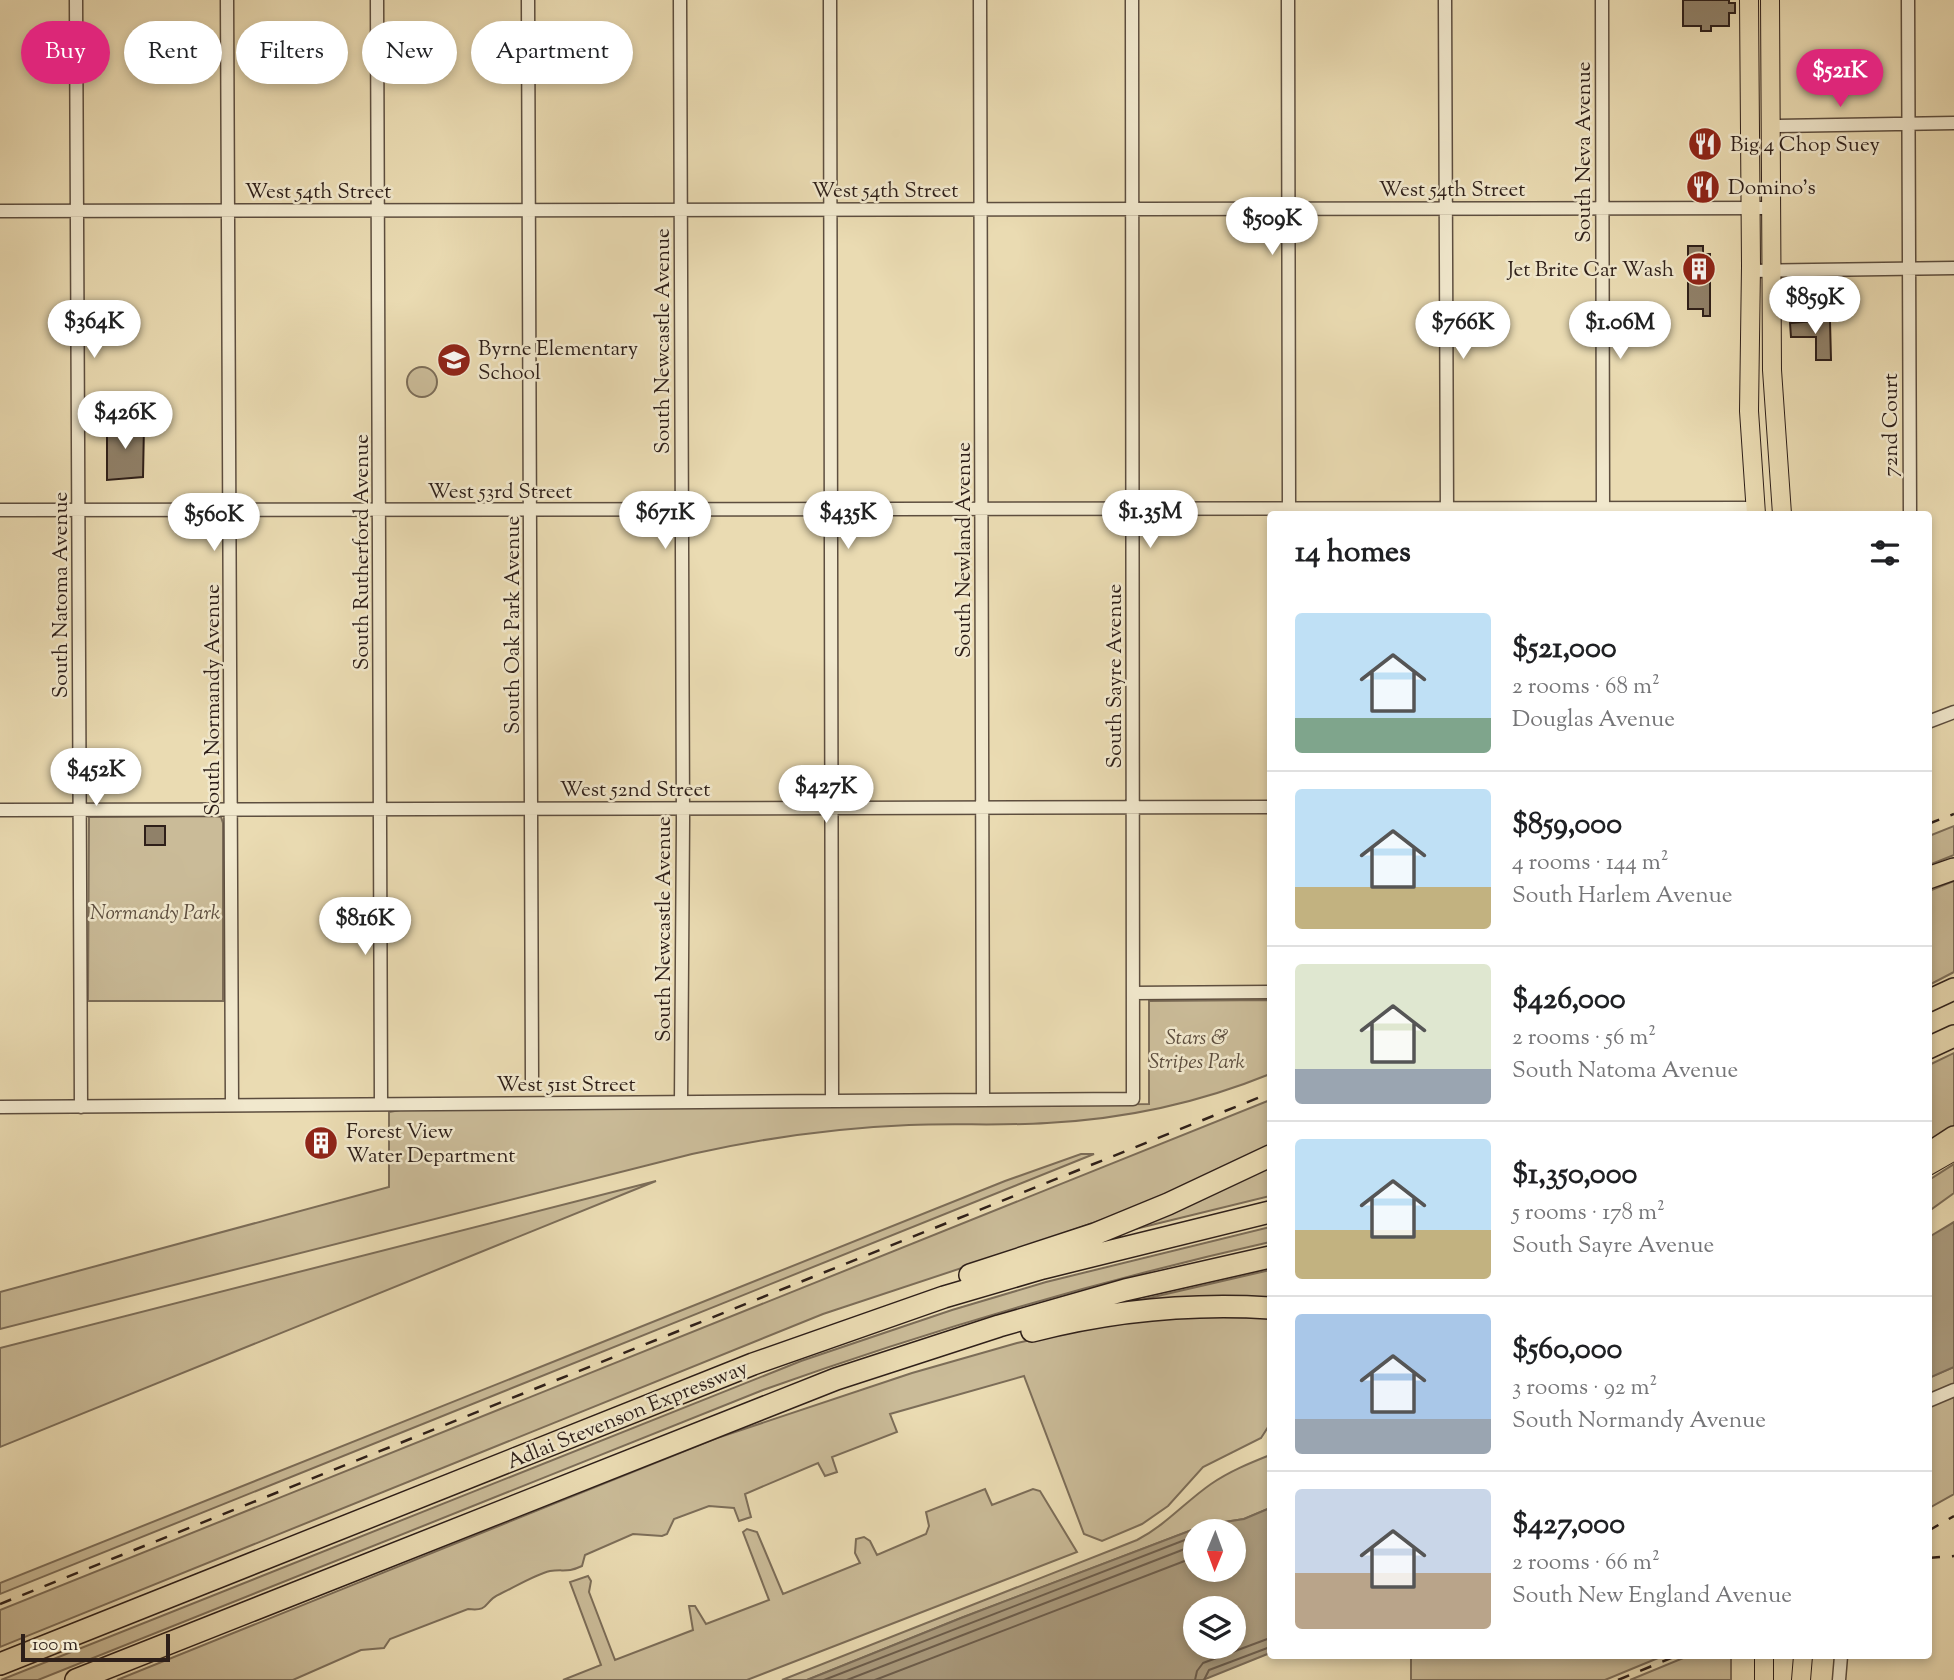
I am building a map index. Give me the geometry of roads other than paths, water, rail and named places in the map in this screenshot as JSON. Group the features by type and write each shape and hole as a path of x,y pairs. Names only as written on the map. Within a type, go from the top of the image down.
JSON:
{"highway":[{"path":"1932,877 1954,869"},
{"path":"1932,999 1954,989"},
{"path":"1932,1046 1954,1036"},
{"path":"1932,1151 1954,1137"},
{"path":"753,1364 853,1314 1095,1234 1168,1204 1267,1157"},
{"name":"Adlai Stevenson Expressway","path":"0,1664 753,1364 944,1297 1043,1268 1267,1213"},
{"name":"Adlai Stevenson Expressway","path":"76,1680 836,1379 999,1326 1125,1290 1267,1258"},
{"path":"836,1379 1057,1324 1189,1306 1267,1308"}],"main road":[{"path":"1749,0 1749,411 1756,511"},
{"path":"1770,0 1772,377 1782,511"},
{"path":"1932,1164 1954,1151"},
{"path":"1764,1659 1764,1678"},
{"path":"1801,1680 1803,1659"}],"street":[{"name":"South Natoma Avenue","path":"76,0 81,1107"},
{"name":"South Normandy Avenue","path":"228,0 232,1105"},
{"name":"South Rutherford Avenue","path":"377,0 381,1104"},
{"name":"South Oak Park Avenue","path":"528,0 532,1081"},
{"name":"South Newcastle Avenue","path":"680,0 683,808 681,1102"},
{"path":"830,0 832,1101"},
{"name":"South Newland Avenue","path":"980,0 983,1100"},
{"name":"South Sayre Avenue","path":"1132,0 1133,1099"},
{"path":"1288,0 1289,511"},
{"path":"1445,0 1447,511"},
{"name":"South Neva Avenue","path":"1602,0 1603,511"},
{"name":"72nd Court","path":"1908,0 1910,511"},
{"path":"1771,126 1954,123"},
{"name":"West 54th Street","path":"0,211 1770,208"},
{"path":"1751,271 1954,268"},
{"name":"West 53rd Street","path":"0,510 1134,508 1267,511"},
{"name":"West 53rd Street","path":"1447,511 1756,511"},
{"path":"1932,720 1954,712"},
{"name":"West 52nd Street","path":"0,810 1267,807"},
{"path":"1133,993 1267,992"},
{"name":"West 51st Street","path":"0,1107 1133,1099"},
{"path":"1932,1399 1954,1390"},
{"path":"1839,1680 1841,1659"}],"water":[{"path":"1954,1222 1954,1367 1932,1377 1932,1235"},
{"path":"1267,1509 1267,1654 1203,1680 807,1680 1183,1533 1183,1582 1246,1582 1244,1519"}],"railway":[{"path":"1932,822 1954,814"},
{"path":"0,1604 1267,1094"},
{"path":"1932,1529 1954,1516"},
{"path":"1932,1558 1954,1556"},
{"path":"1618,1680 1669,1659"}],"place":[{"name":"Big 4 Chop Suey","path":"1705,144"},
{"name":"Domino's","path":"1703,187"},
{"name":"Jet Brite Car Wash","path":"1699,269"},
{"name":"Byrne Elementary School","path":"454,360"},
{"name":"Forest View Water Department","path":"321,1143"}],"park label":[{"name":"Normandy Park","path":"155,912"},
{"name":"Stars & Stripes Park","path":"1197,1049"}]}
